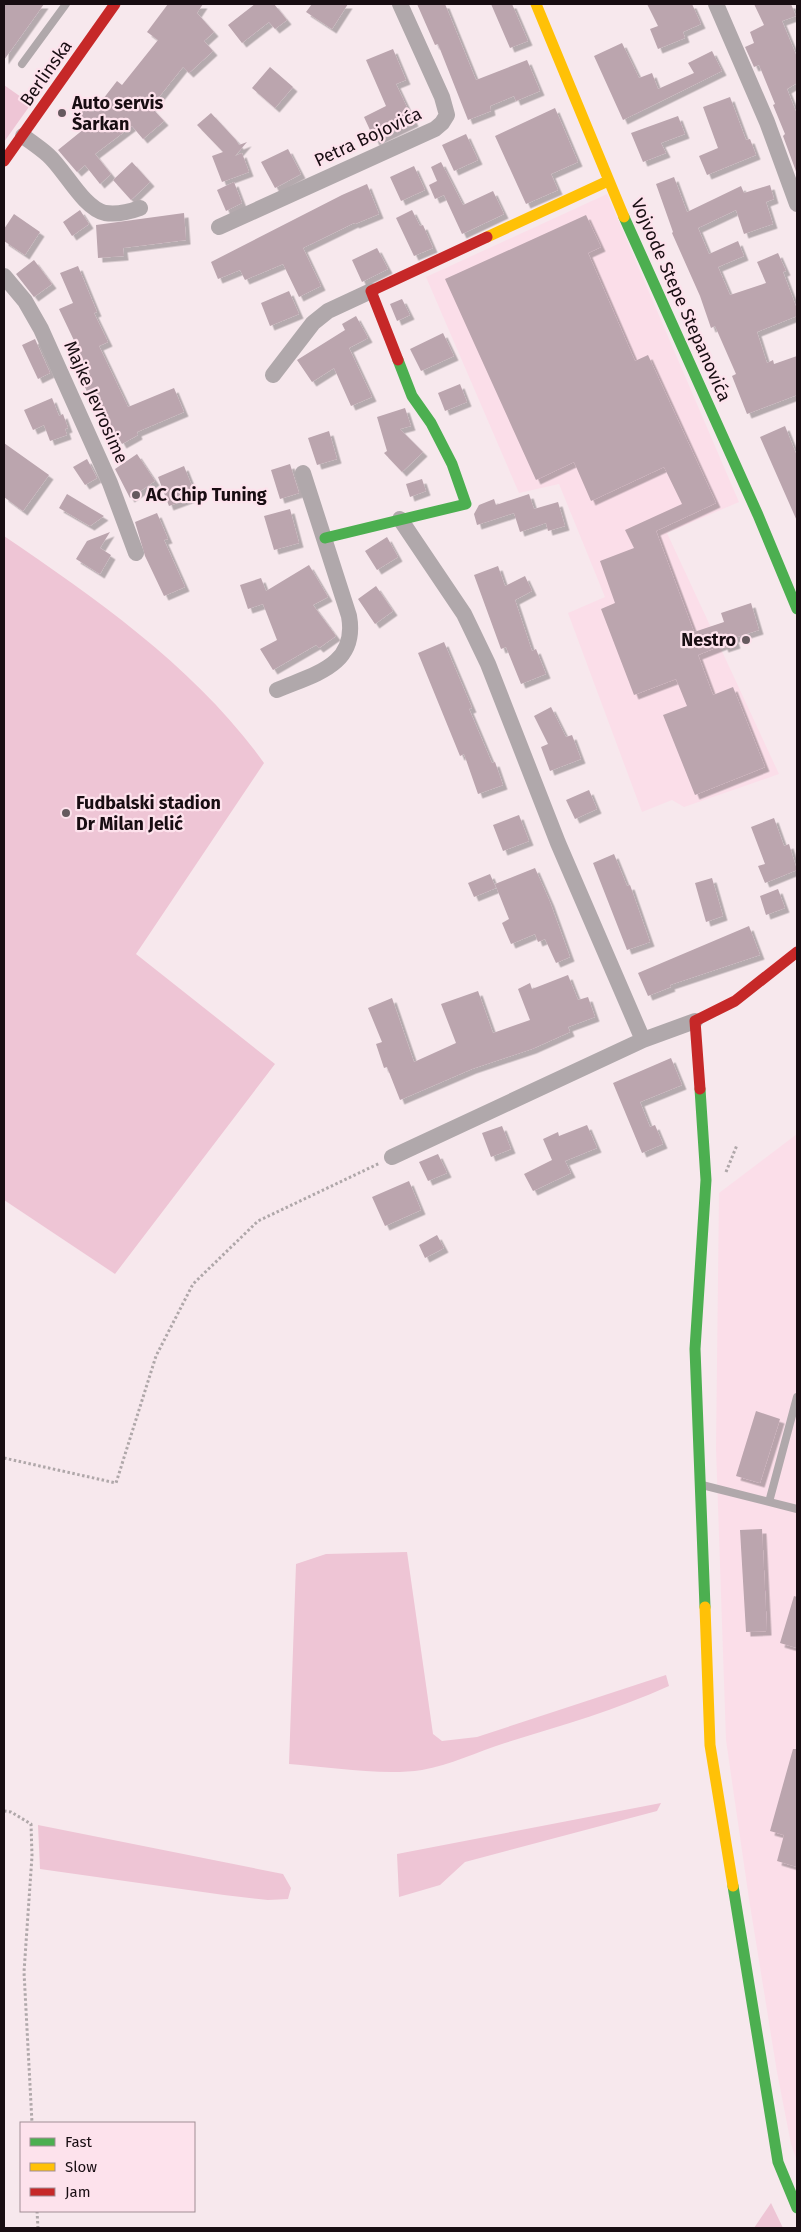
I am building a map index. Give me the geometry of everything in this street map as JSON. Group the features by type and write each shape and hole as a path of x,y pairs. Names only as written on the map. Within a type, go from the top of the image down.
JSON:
{"street":[{"name":"Berlinska","path":"4,161 115,4"},
{"name":"Petra Bojovića","path":"219,227 435,129 442,123 447,115 442,97 400,4"},
{"name":"Vojvode Stepe Stepanovića","path":"536,4 608,181 758,515 797,609"},
{"path":"716,4 768,122 797,204"},
{"path":"23,136 48,156 86,201 97,209 106,213 127,212 140,208"},
{"path":"273,375 313,323 328,311 608,181"},
{"name":"Majke Jevrosime","path":"4,276 25,301 40,329 110,482 136,553"},
{"path":"325,538 466,504 452,464 431,422 412,396 372,291"},
{"path":"277,690 326,669 346,652 352,631 325,538 303,473"},
{"path":"400,519 464,614 488,664 558,843 642,1040"},
{"path":"392,1157 642,1040 695,1021 735,1001 797,952"},
{"path":"695,1021 706,1180 695,1349 710,1745 778,2162 797,2208"}],"lane":[{"path":"22,64 66,4"},
{"path":"769,1502 797,1397"},
{"path":"700,1485 797,1509"}],"path":[{"path":"4,1458 116,1483 156,1356 194,1284 258,1221 392,1157"},
{"path":"4,1812 11,1812 31,1824 32,1856 24,1972 32,2122"},
{"path":"37,2212 38,2228"}],"shaded area":[{"path":"4,85 31,104 4,142"},
{"path":"607,194 739,502 667,533 779,774 684,807 672,800 642,812 568,613 605,597 559,484 519,493 426,277"},
{"path":"4,536 75,585 144,638 208,697 264,763 136,954 275,1064 115,1274 4,1200"},
{"path":"797,1134 797,2161 791,2144 777,2072 726,1740 716,1448 719,1193"},
{"path":"407,1552 433,1734 442,1741 477,1737 666,1675 669,1686 629,1703 588,1717 443,1765 422,1770 373,1772 289,1764 296,1564 326,1554"},
{"path":"661,1803 657,1811 465,1862 440,1885 399,1897 397,1854"},
{"path":"38,1825 283,1874 291,1888 288,1899 268,1900 40,1869"},
{"path":"771,2203 783,2228 754,2228"}],"building":[{"path":"4,4 44,4 4,60"},
{"path":"168,4 203,4 197,13 214,32 204,41 213,51 189,73 183,67 151,107 164,121 143,139 132,126 95,154 111,174 100,184 85,165 77,172 58,150 84,129 75,117 89,106 93,112 117,81 122,85 158,40 147,32"},
{"path":"255,4 274,4 287,20 275,29 269,22 242,43 228,25"},
{"path":"312,4 348,4 332,29 306,12"},
{"path":"417,4 445,4 476,80 527,60 540,91 516,101 514,96 490,106 491,111 468,120 438,44 435,45"},
{"path":"491,4 512,4 528,41 510,48"},
{"path":"647,4 692,4 701,24 683,32 685,38 658,49 650,29 658,26"},
{"path":"754,4 791,4 796,16 782,21 797,57 797,83 787,89 797,114 797,174 783,136 785,134 773,105 775,104 759,65 754,67 745,47 754,43 750,32 764,25"},
{"path":"622,43 639,78 652,73 658,89 694,73 688,63 712,51 722,71 623,120 594,56"},
{"path":"393,49 406,80 396,84 414,122 375,141 364,117 386,106 366,60"},
{"path":"270,67 293,87 275,108 252,88"},
{"path":"730,97 746,140 750,139 756,155 707,175 699,156 718,148 703,107"},
{"path":"555,108 578,162 551,174 558,190 526,204 495,136"},
{"path":"211,113 239,145 247,142 235,156 242,153 249,172 222,182 212,156 223,152 197,125"},
{"path":"678,116 685,134 661,143 666,153 643,162 631,133"},
{"path":"466,134 478,160 454,171 442,145"},
{"path":"288,149 301,174 275,188 261,162"},
{"path":"132,162 150,182 131,200 113,180"},
{"path":"441,162 463,205 493,191 504,214 462,234 444,195 435,199 429,185 437,181 431,167"},
{"path":"414,166 425,190 401,201 390,177"},
{"path":"674,177 687,212 741,186 744,193 770,185 774,199 766,202 773,224 744,234 736,210 698,228 709,254 738,241 744,256 718,267 730,295 766,283 757,262 778,253 786,271 783,272 797,309 797,316 757,332 767,363 773,360 774,364 797,356 797,395 747,414 732,376 736,374 715,326 711,328 700,296 672,233 656,184"},
{"path":"234,182 242,203 226,211 217,190"},
{"path":"367,184 379,214 354,223 303,248 321,286 299,297 283,264 245,280 240,270 218,279 211,262"},
{"path":"80,210 89,224 72,236 63,222"},
{"path":"412,210 420,226 423,225 433,248 414,256 396,218"},
{"path":"184,213 186,240 123,248 124,256 98,258 96,225"},
{"path":"14,214 40,232 25,255 4,241 4,229"},
{"path":"586,215 601,247 588,253 635,361 648,355 716,503 656,531 694,632 724,622 721,613 751,603 759,630 734,638 736,644 724,648 723,645 698,655 713,695 733,687 765,767 695,795 663,715 687,706 676,679 634,695 601,609 615,603 600,561 634,548 625,530 682,504 664,467 591,501 574,462 536,480 445,279"},
{"path":"377,248 388,269 362,282 352,260"},
{"path":"34,260 52,284 34,297 16,274"},
{"path":"78,266 97,312 94,313 108,342 99,346 128,407 174,388 184,412 137,432 138,435 122,444 109,421 107,422 97,406 94,407 80,376 89,372 59,309 73,303 60,273"},
{"path":"289,291 299,314 270,326 261,303"},
{"path":"402,299 410,315 397,321 390,304"},
{"path":"356,316 368,338 349,348 372,397 351,406 334,368 312,382 297,360 345,330 342,324"},
{"path":"443,333 454,356 421,371 410,349"},
{"path":"35,339 50,373 38,379 22,345"},
{"path":"460,384 467,402 445,411 438,393"},
{"path":"52,398 59,416 63,414 68,428 65,429 67,435 50,441 44,425 33,430 24,410"},
{"path":"405,408 411,426 400,429 423,452 402,472 384,453 387,451 377,417"},
{"path":"785,426 797,456 797,521 760,437"},
{"path":"329,431 337,459 317,465 308,438"},
{"path":"4,443 49,475 23,511 4,497"},
{"path":"137,454 155,481 130,498 115,469"},
{"path":"87,459 97,478 85,485 73,467"},
{"path":"290,464 299,493 280,499 271,470"},
{"path":"184,466 196,496 169,506 158,477"},
{"path":"422,479 426,491 410,497 406,484"},
{"path":"67,494 104,516 90,526 59,508"},
{"path":"529,494 534,509 558,502 565,526 548,531 546,523 520,532 514,513 477,525 474,514 479,505 494,499 496,505"},
{"path":"290,509 299,543 274,550 264,516"},
{"path":"157,513 168,539 164,540 185,587 164,596 145,556 135,522"},
{"path":"110,532 100,548 111,555 100,574 76,559 87,541"},
{"path":"387,537 398,557 377,570 365,551"},
{"path":"309,565 328,597 313,605 336,636 319,648 316,645 273,670 260,649 277,640 263,604 248,609 240,585 261,578 266,591"},
{"path":"498,566 505,586 525,576 532,591 515,600 532,651 536,649 546,674 521,684 506,647 501,649 474,575"},
{"path":"376,586 393,611 375,624 358,599"},
{"path":"444,642 472,708 469,709 492,763 495,762 503,785 478,794 464,754 460,756 418,653"},
{"path":"551,707 566,737 572,735 581,759 550,771 541,747 548,744 534,716"},
{"path":"589,790 597,809 575,819 566,800"},
{"path":"519,815 529,841 503,851 493,825"},
{"path":"774,818 784,846 789,844 797,870 765,883 758,866 765,864 751,827"},
{"path":"614,854 627,886 630,885 650,942 627,950 593,863"},
{"path":"535,868 550,902 570,957 556,963 545,939 538,942 535,934 511,944 502,923 509,919 495,884"},
{"path":"490,874 496,888 474,897 468,883"},
{"path":"712,878 723,916 706,922 695,883"},
{"path":"778,889 785,908 766,915 760,896"},
{"path":"749,926 760,955 670,985 671,987 648,996 638,973"},
{"path":"568,975 578,1000 588,997 595,1017 568,1027 570,1032 532,1049 472,1069 400,1100 387,1067 384,1068 376,1044 382,1042 368,1008 392,998 414,1062 456,1043 441,1004 478,991 493,1033 530,1020 518,989 530,983 532,989"},
{"path":"671,1058 682,1085 640,1102 650,1127 655,1125 663,1144 642,1153 613,1083"},
{"path":"587,1125 597,1148 565,1161 571,1173 533,1191 524,1174 552,1160 543,1139 558,1132 559,1136"},
{"path":"502,1126 511,1149 491,1157 482,1133"},
{"path":"438,1154 447,1173 428,1181 419,1162"},
{"path":"409,1181 421,1210 385,1226 372,1197"},
{"path":"437,1235 444,1248 425,1258 419,1245"},
{"path":"756,1411 780,1419 760,1483 736,1476"},
{"path":"762,1529 767,1631 746,1632 740,1530"},
{"path":"794,1596 797,1597 797,1648 780,1643"},
{"path":"793,1749 797,1749 797,1867 777,1861 784,1835 770,1831"}],"traffic: fast":[{"path":"624,217 758,515 797,609"},
{"path":"325,538 466,504 452,464 431,423 412,396 398,360"},
{"path":"700,1089 706,1180 695,1349 705,1607"},
{"path":"733,1886 778,2162 797,2208"}],"traffic: slow":[{"path":"536,4 624,217"},
{"path":"487,237 608,181"},
{"path":"705,1607 710,1745 733,1886"}],"traffic: jam":[{"path":"4,161 115,4"},
{"path":"398,360 371,291 487,237"},
{"path":"700,1089 695,1021 735,1001 797,952"}],"place":[{"name":"Auto servis Šarkan","path":"62,113"},
{"name":"AC Chip Tuning","path":"136,495"},
{"name":"Nestro","path":"746,640"},
{"name":"Fudbalski stadion Dr Milan Jelić","path":"66,813"}]}
